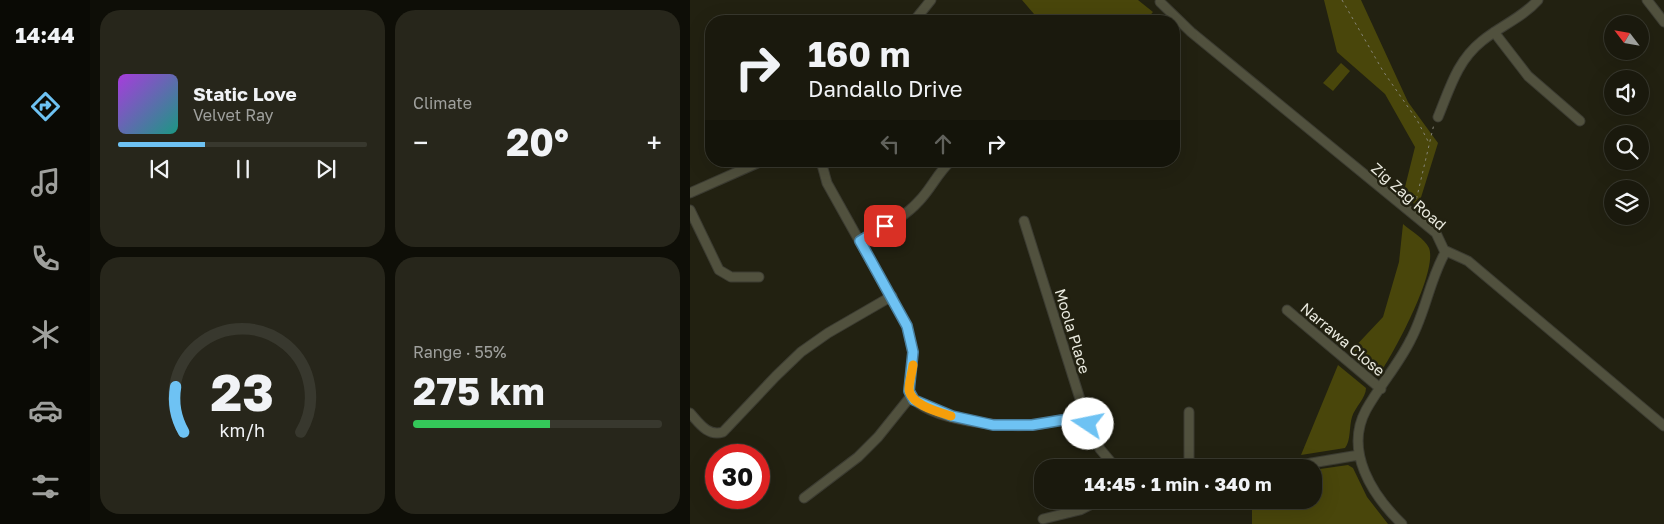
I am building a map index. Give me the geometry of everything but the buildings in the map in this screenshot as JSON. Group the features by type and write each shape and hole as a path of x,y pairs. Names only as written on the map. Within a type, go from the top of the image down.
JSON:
{"street":[{"path":"919,15 931,0"},
{"path":"1438,117 1449,86 1460,65 1475,47 1524,13 1538,0"},
{"path":"1647,0 1664,22"},
{"name":"Zig Zag Road","path":"1160,2 1173,15"},
{"name":"Zig Zag Road","path":"1180,22 1413,214 1436,234 1446,251 1468,261 1664,426"},
{"path":"1494,32 1528,76 1580,121"},
{"path":"690,193 748,167"},
{"path":"804,498 858,457 878,437 910,396 909,388 913,359 911,340 905,321 824,179 821,167"},
{"path":"860,241 910,210 931,188 945,167"},
{"path":"690,210 719,270 731,277 759,276"},
{"name":"Moola Place","path":"1024,221 1080,399 1082,409 1079,418"},
{"path":"1402,524 1375,491 1359,455 1357,441 1361,421 1412,338 1439,264 1446,251"},
{"path":"690,413 716,438 801,352 828,333 892,296"},
{"name":"Narrawa Close","path":"1287,310 1381,389"},
{"path":"910,396 921,404 944,414 984,424 1032,425 1079,418 1088,424 1100,449 1108,459"},
{"path":"1189,412 1189,459"},
{"path":"1322,461 1359,455"},
{"path":"1043,519 1080,509"}],"path":[{"path":"1342,0 1383,72 1417,120 1429,144"},
{"path":"1413,214 1431,130 1438,117"}],"shaded area":[{"path":"1022,0 1138,0 1153,12 1150,15 1035,15"},
{"path":"1324,0 1361,0 1408,102 1438,143 1418,207 1403,195 1415,147 1385,94 1337,52"},
{"path":"1341,63 1350,71 1333,91 1323,83"},
{"path":"1403,224 1427,245 1430,259 1427,274 1413,312 1386,363 1380,373 1376,374 1350,352 1383,317 1399,262"},
{"path":"1338,365 1366,388 1366,392 1352,417 1347,445 1345,448 1301,455"},
{"path":"1348,465 1353,468 1367,497 1388,524 1252,524 1252,509 1322,509 1322,469"}],"slow traffic":[{"path":"913,365 909,388 912,398 921,404 951,416"}],"route":[{"path":"885,226 860,241 907,326 913,352 909,391 910,396 914,400 963,420 984,424 1032,425 1079,418 1088,424"}]}
